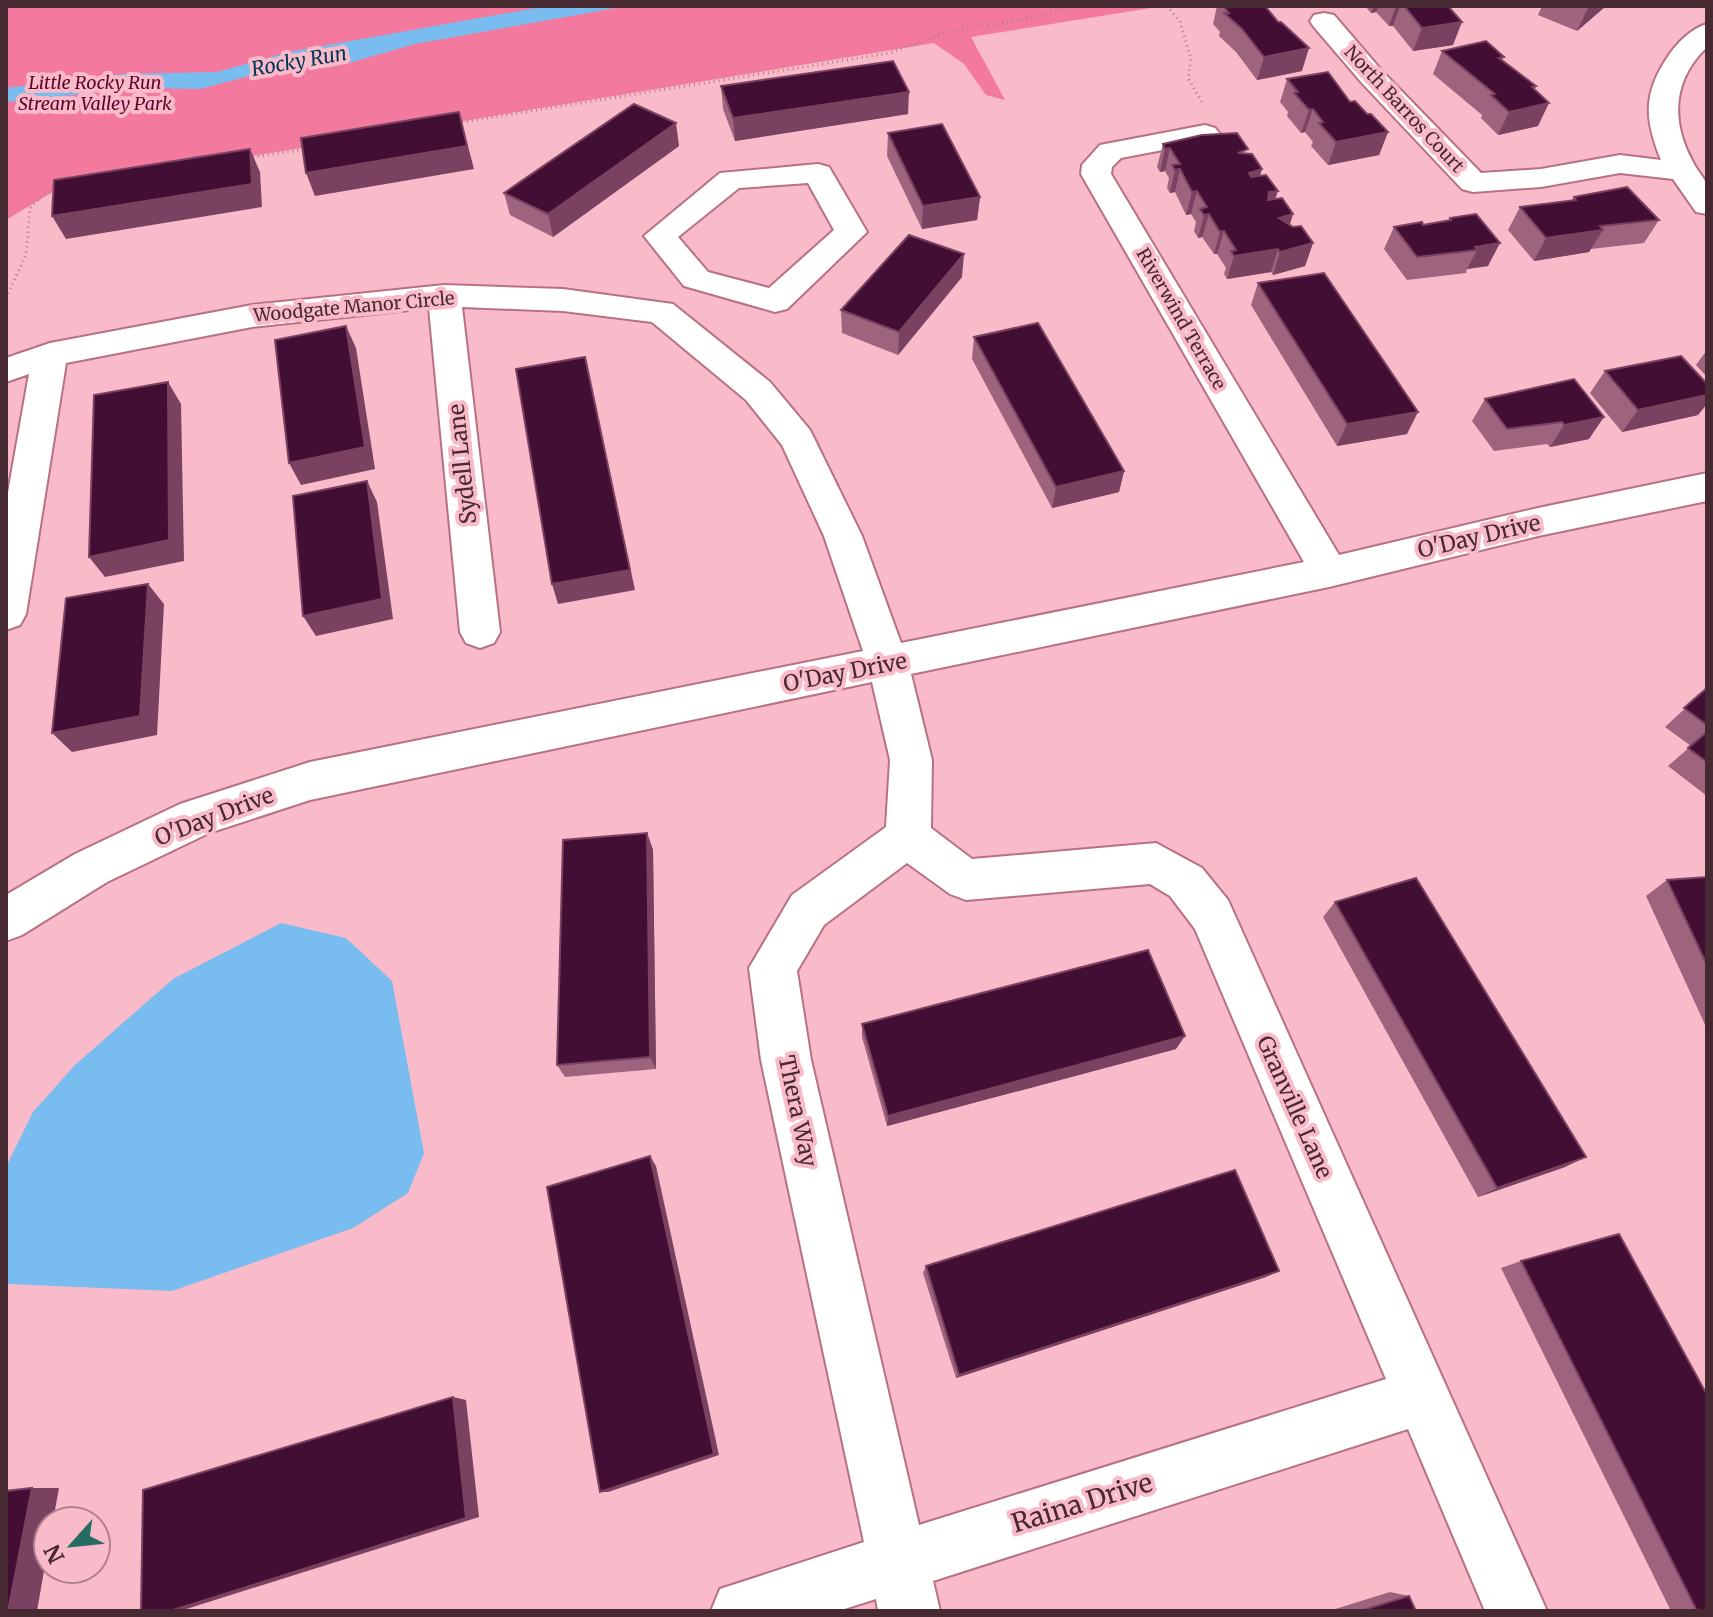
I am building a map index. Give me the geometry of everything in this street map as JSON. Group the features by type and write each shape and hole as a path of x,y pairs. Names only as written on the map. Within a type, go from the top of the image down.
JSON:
{"street":[{"name":"North Barros Court","path":"1324,21 1372,77 1473,183 1541,178 1620,164 1681,171"},
{"path":"1707,32 1685,50 1665,85 1662,121 1668,144 1681,171 1707,205"},
{"path":"1676,64 1707,74"},
{"name":"Riverwind Terrace","path":"1203,118 1111,151 1097,165 1096,174 1329,572"},
{"path":"818,173 851,232 775,301 696,279 660,236 731,179 818,173"},
{"path":"696,279 661,312 758,391 797,439 843,536 888,664 911,760 908,836"},
{"name":"Woodgate Manor Circle","path":"6,370 50,355 252,316 444,296 563,300 661,312"},
{"name":"Sydell Lane","path":"444,296 480,632"},
{"path":"6,614 50,355"},
{"name":"O'Day Drive","path":"6,920 91,868 196,818 310,781 1329,572 1538,522 1707,487"},
{"name":"Granville Lane","path":"908,836 935,860 966,880 1156,863 1186,882 1212,915 1516,1611"},
{"name":"Thera Way","path":"903,1586 786,1060 773,968 808,910 908,836"},
{"name":"Raina Drive","path":"742,1611 903,1586 1422,1396"}],"path":[{"path":"452,124 890,53 947,32 1022,20 1072,6"},
{"path":"1167,6 1180,22 1191,59 1188,78 1203,118"},
{"path":"248,159 311,148"},
{"path":"6,298 26,263 30,247 30,208 44,194 59,190"}],"green space":[{"name":"Little Rocky Run Stream Valley Park","path":"6,6 1163,6 971,37 1005,100 986,95 964,64 934,43 59,188 6,220"}],"water":[{"name":"Rocky Run","path":"547,6 627,6 415,44 349,63 332,61 275,69 200,89 138,88 6,102 6,88 124,74 217,72 289,52"},
{"path":"281,923 346,938 392,981 424,1153 408,1193 353,1228 172,1291 8,1284 6,1167 33,1112 75,1065 173,979"}],"building":[{"path":"1223,6 1265,6 1278,22 1309,48 1264,57 1242,29 1224,13 1229,13"},
{"path":"1404,6 1448,6 1462,22 1422,28"},
{"path":"1486,41 1504,57 1499,58 1536,86 1532,87 1549,103 1509,112 1491,95 1495,94 1442,51"},
{"path":"893,61 909,92 733,118 721,86"},
{"path":"1328,72 1350,102 1355,101 1388,132 1336,142 1319,123 1323,122 1313,109 1309,110 1294,93 1298,92 1287,79"},
{"path":"634,104 676,123 548,214 504,193"},
{"path":"459,112 467,146 306,173 301,138"},
{"path":"942,124 980,197 923,206 888,133"},
{"path":"1237,133 1248,149 1238,153 1252,154 1262,169 1249,173 1251,177 1266,175 1278,191 1269,192 1268,200 1282,198 1293,214 1279,218 1293,227 1301,226 1313,243 1280,252 1278,249 1234,256 1231,251 1236,250 1224,231 1220,232 1209,214 1204,215 1200,209 1207,207 1197,191 1192,192 1180,169 1175,170 1172,165 1180,164 1170,148 1165,149 1163,144 1202,135"},
{"path":"250,149 252,184 52,216 54,180"},
{"path":"1627,187 1659,220 1600,226 1603,230 1546,238 1520,207 1576,200 1574,197"},
{"path":"1476,214 1500,243 1475,247 1477,250 1417,257 1394,227 1422,222 1423,225"},
{"path":"909,235 964,254 899,332 841,310"},
{"path":"1324,273 1418,412 1347,424 1258,283"},
{"path":"1038,323 1124,471 1056,487 974,337"},
{"path":"346,326 365,447 289,463 275,340"},
{"path":"1681,356 1707,384 1707,395 1638,410 1605,371"},
{"path":"585,357 630,570 552,584 516,369"},
{"path":"1574,379 1604,417 1564,425 1562,422 1507,429 1485,399"},
{"path":"168,382 169,540 89,557 94,395"},
{"path":"367,481 382,599 303,616 293,496"},
{"path":"148,584 140,716 52,733 66,598"},
{"path":"1707,688 1707,725 1684,708"},
{"path":"1707,732 1707,762 1688,748"},
{"path":"647,833 650,1057 557,1065 563,840"},
{"path":"1707,877 1707,965 1667,880"},
{"path":"1416,878 1586,1157 1497,1188 1335,902"},
{"path":"1148,950 1185,1036 888,1116 862,1024"},
{"path":"650,1156 714,1454 600,1492 547,1187"},
{"path":"1235,1170 1279,1271 959,1375 926,1266"},
{"path":"1619,1234 1707,1395 1707,1611 1697,1611 1521,1261"},
{"path":"453,1397 466,1518 170,1611 141,1611 143,1490"},
{"path":"32,1488 8,1611 6,1611 6,1491"},
{"path":"1409,1596 1416,1611 1360,1611"}]}
